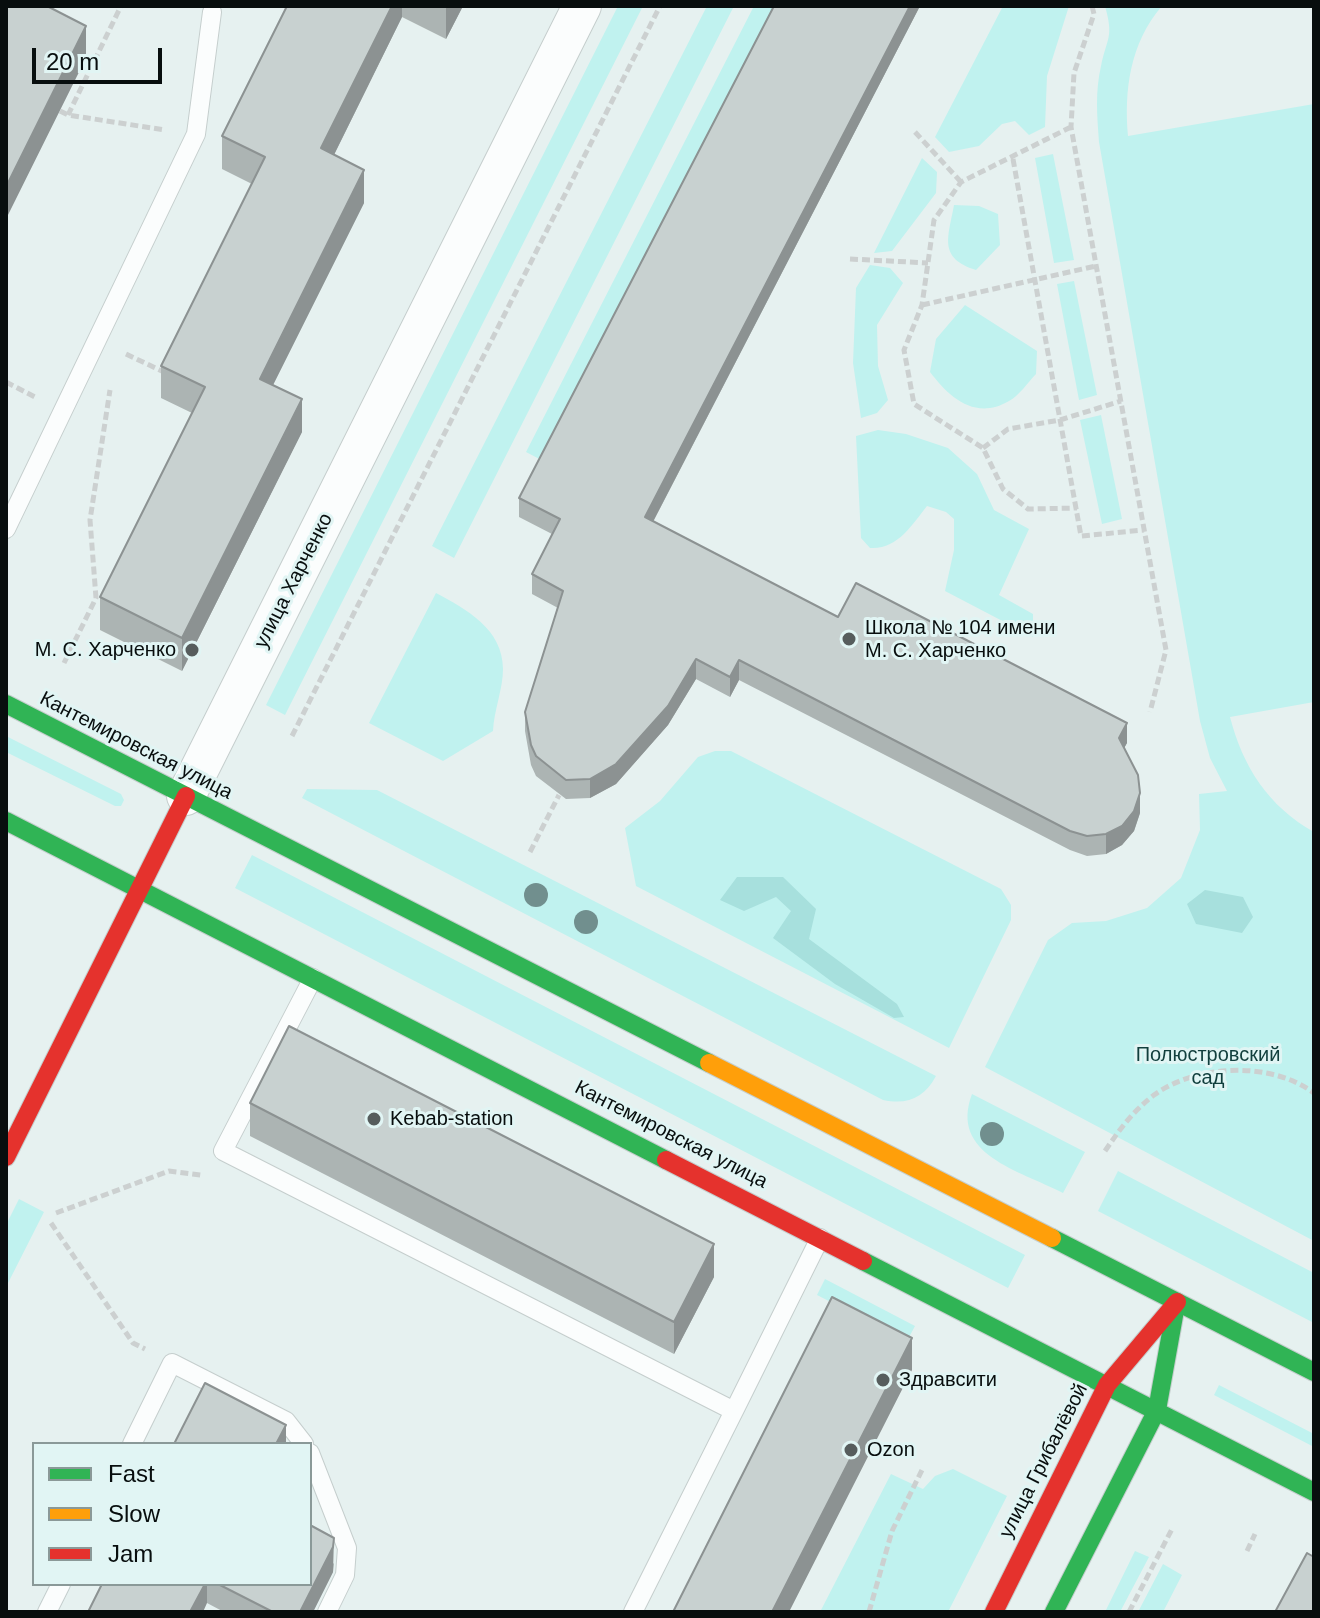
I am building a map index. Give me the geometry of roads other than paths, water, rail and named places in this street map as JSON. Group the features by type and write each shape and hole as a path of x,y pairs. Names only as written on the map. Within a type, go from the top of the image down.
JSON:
{"main road":[{"name":"Кантемировская улица","path":"6,704 1314,1372"},
{"name":"улица Харченко","path":"6,1157 186,796"},
{"name":"Кантемировская улица","path":"6,821 1314,1492"},
{"name":"улица Грибалёвой","path":"994,1612 1107,1385 1177,1302"},
{"path":"1054,1612 1157,1410 1177,1302"}],"street":[{"name":"улица Харченко","path":"186,796 582,6"}],"lane":[{"path":"6,529 196,134 217,9 193,6"},
{"path":"313,978 223,1151 734,1411"},
{"path":"633,1612 821,1237"},
{"path":"133,1442 172,1363 286,1421 302,1442"},
{"path":"312,1458 347,1548 345,1575 327,1612"},
{"path":"47,1612 60,1586"}],"place":[{"name":"Школа № 104 имени М. С. Харченко","path":"849,639"},
{"name":"М. С. Харченко","path":"192,650"},
{"name":"Kebab-station","path":"374,1119"},
{"name":"Здравсити","path":"883,1380"},
{"name":"Ozon","path":"851,1450"}],"park label":[{"name":"Полюстровский сад","path":"1208,1066"}]}
